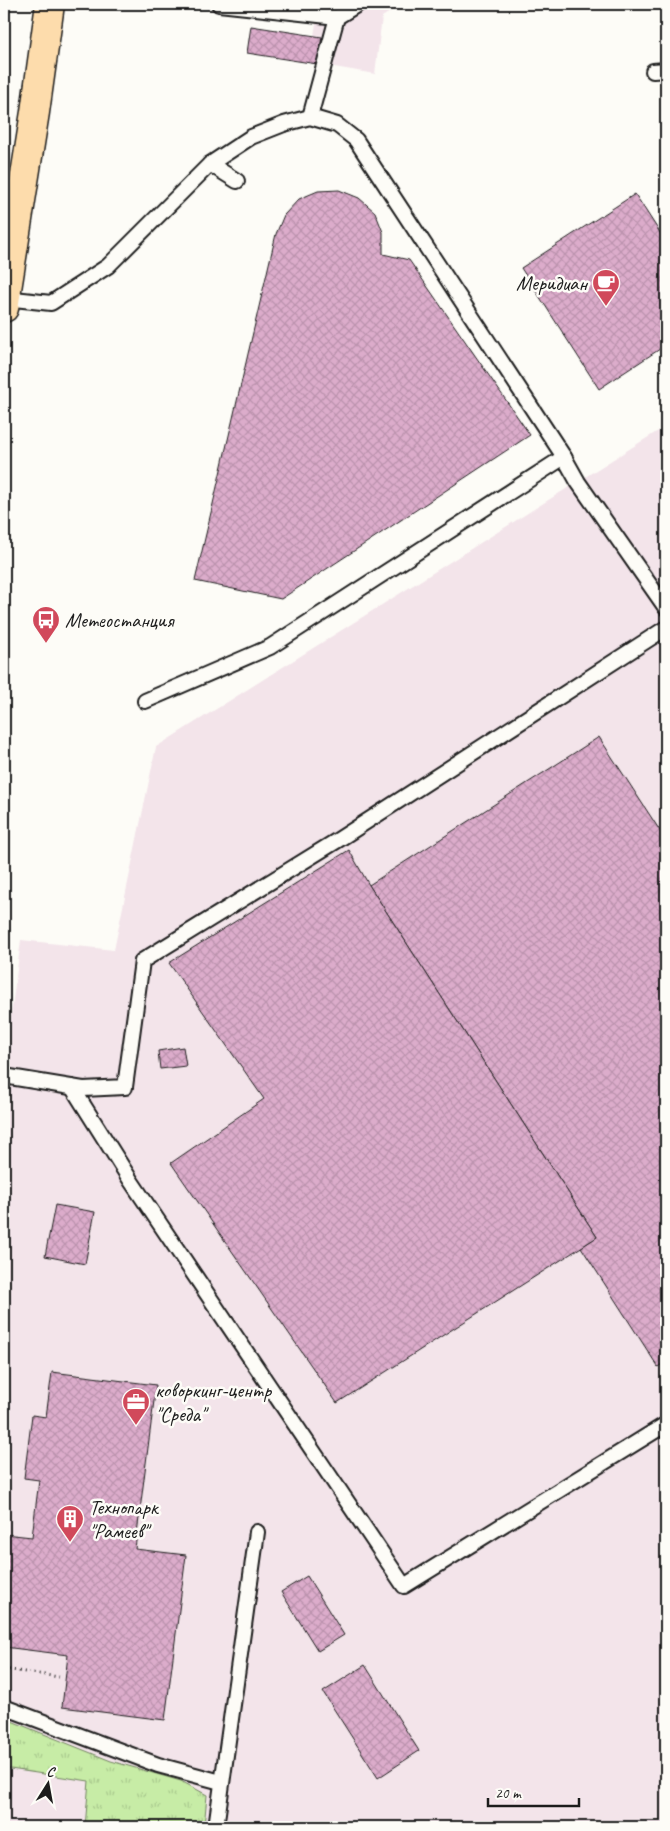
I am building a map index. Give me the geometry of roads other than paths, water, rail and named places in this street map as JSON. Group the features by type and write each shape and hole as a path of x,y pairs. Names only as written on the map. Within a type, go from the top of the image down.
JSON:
{"main road":[{"path":"4,303 35,112 50,4"}],"lane":[{"path":"219,4 337,17 358,4"},
{"path":"310,117 337,17"},
{"path":"4,303 51,303 108,266 210,164 251,137 284,124 310,117 337,125 356,140 564,457 578,482 666,608"},
{"path":"210,164 237,181"},
{"path":"145,701 270,647 564,457"},
{"path":"4,1076 83,1089 125,1087 142,961 338,840 666,628"},
{"path":"72,1087 131,1181 404,1586 663,1426"},
{"path":"216,1827 257,1532"},
{"path":"4,1707 158,1765 222,1782"}],"place":[{"name":"Меридиан","path":"606,307"},
{"name":"Метеостанция","path":"46,644"},
{"name":"коворкинг-центр \"Среда\"","path":"136,1426"},
{"name":"Технопарк \"Рамеев\"","path":"70,1543"}]}
